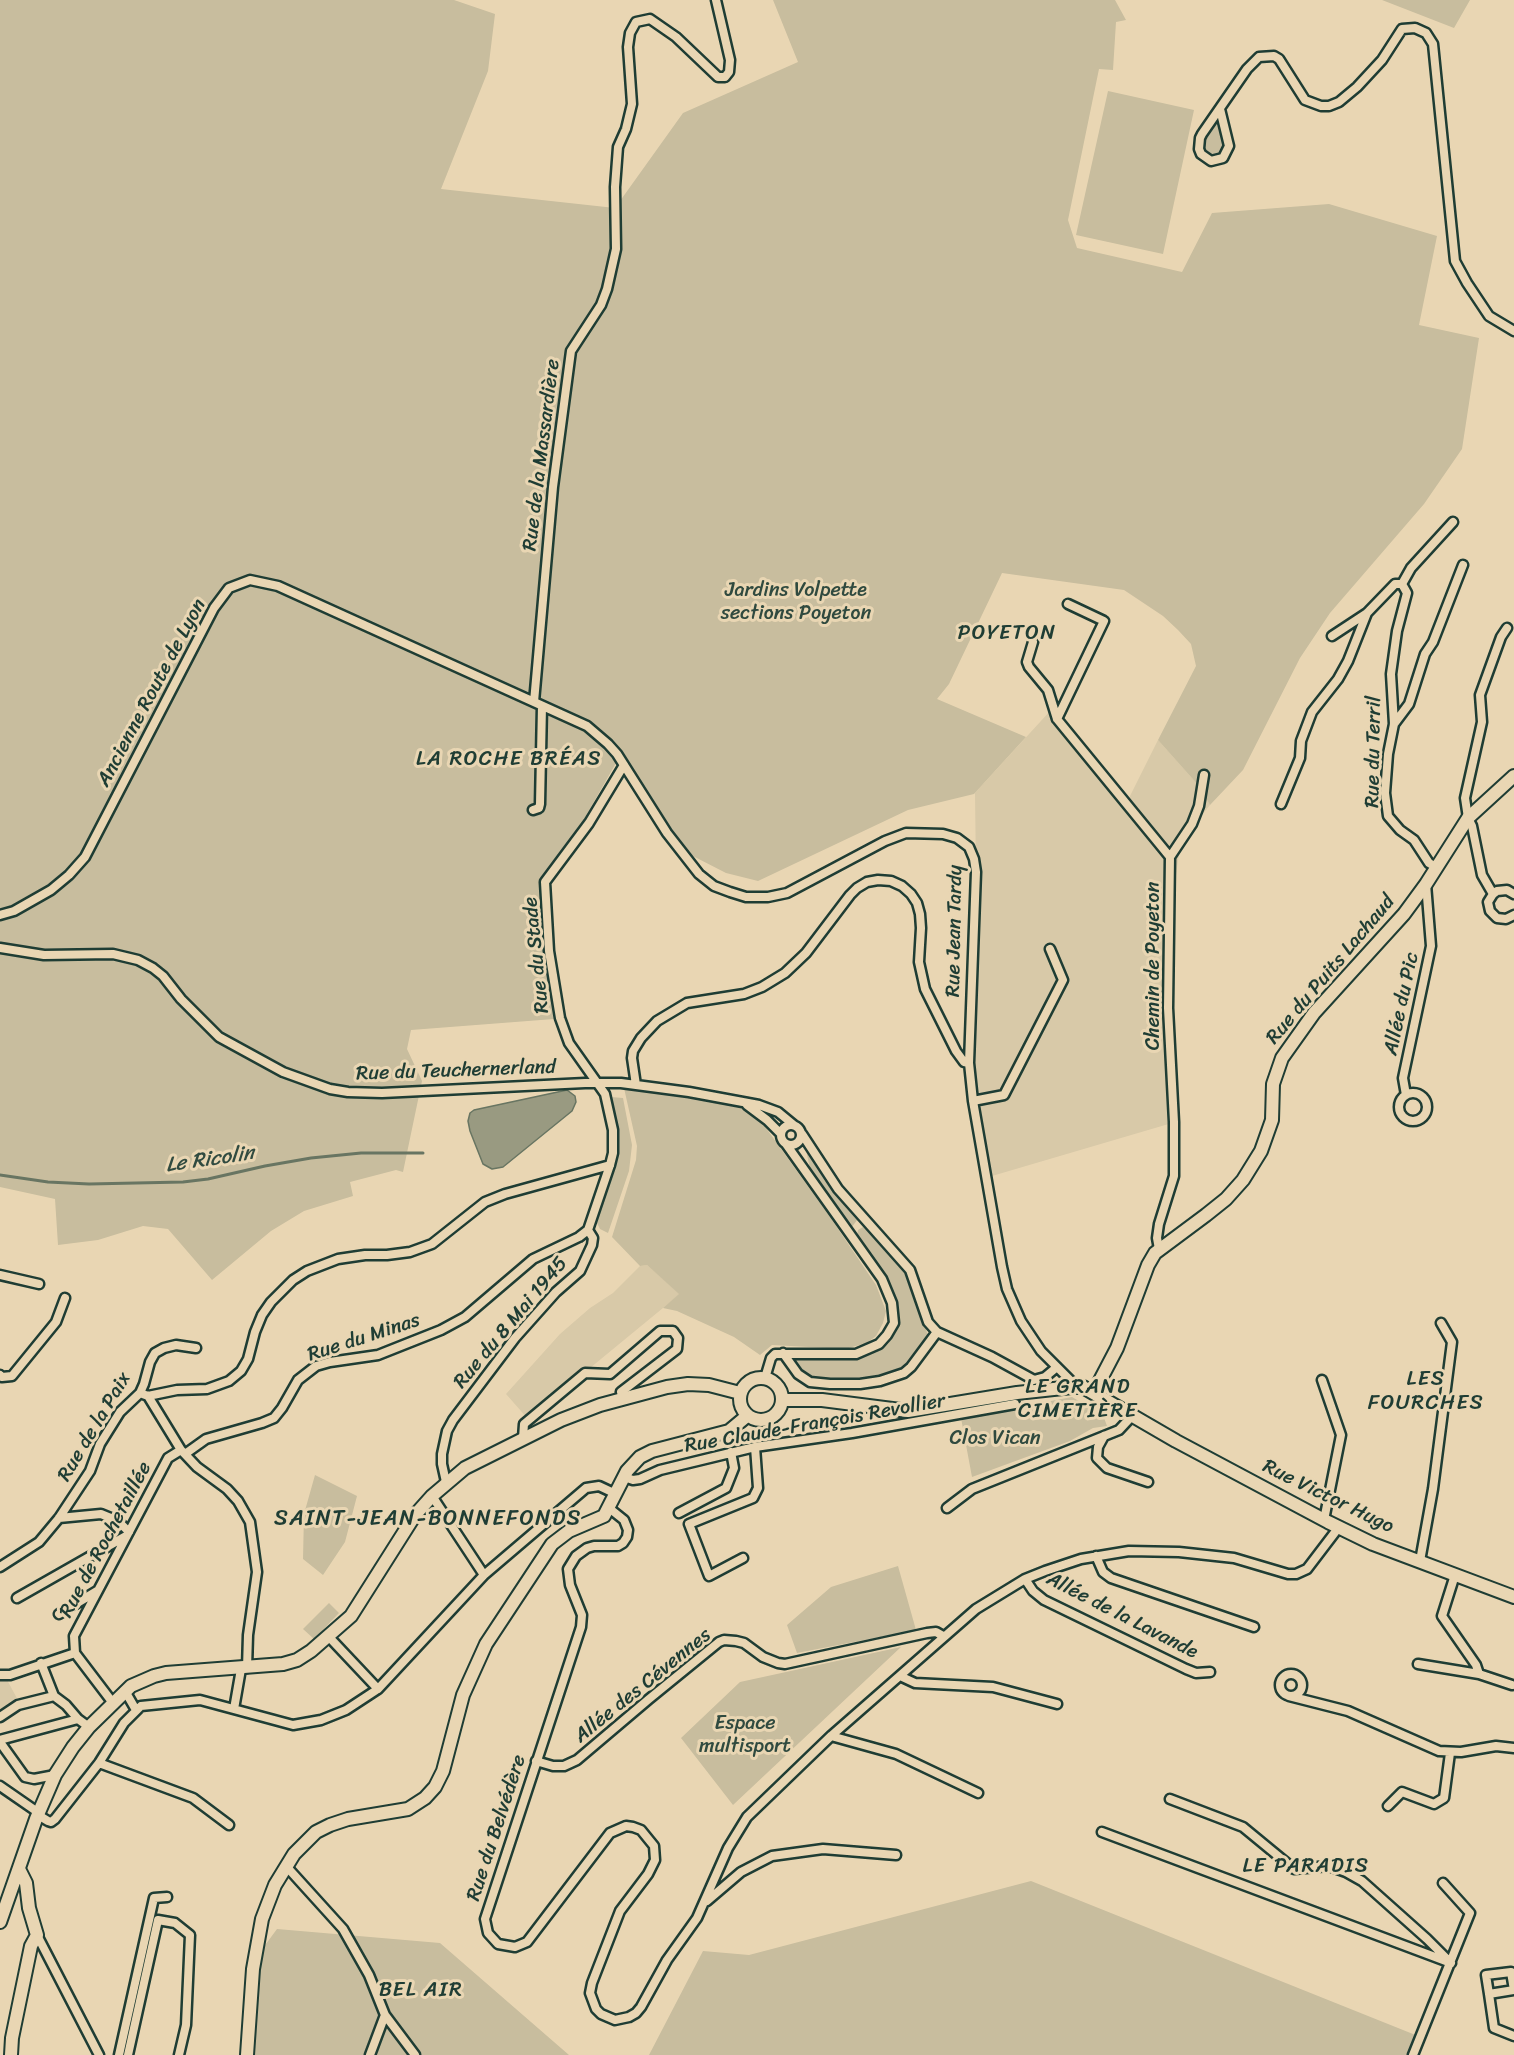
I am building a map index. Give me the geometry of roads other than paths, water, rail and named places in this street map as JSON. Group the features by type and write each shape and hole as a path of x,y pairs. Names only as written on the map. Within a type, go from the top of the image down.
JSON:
{"main road":[{"name":"Rue du Puits Lachaud","path":"1159,1249 1216,1207 1243,1180 1261,1151 1269,1129 1272,1112 1272,1084 1281,1058 1314,1013 1389,932 1426,884 1468,818 1514,776"},
{"path":"1094,1392 1120,1340 1148,1265 1159,1249"},
{"path":"765,1378 776,1384 782,1400 778,1413 767,1420 760,1421 747,1416 740,1406 740,1393 743,1387 753,1379 765,1378"},
{"path":"0,1922 38,1814 55,1775 89,1727 125,1691 140,1681 166,1673 244,1668 283,1664 297,1660 329,1637 351,1616 415,1515 446,1482 523,1438 580,1412 648,1391 688,1384 725,1388 740,1393"},
{"name":"Rue Victor Hugo","path":"782,1400 822,1400 908,1411 1017,1392 1083,1387 1176,1441 1373,1544 1514,1597"},
{"path":"247,2055 249,2006 259,1933 266,1904 286,1866 305,1841 316,1832 348,1819 408,1809 431,1793 447,1761 463,1695 486,1644 552,1544 569,1531 604,1516 632,1465 646,1454 729,1431 747,1416"},
{"path":"11,2055 12,2038 31,1946 37,1935 29,1908 26,1883 19,1869"}],"street":[{"name":"Rue de la Massardière","path":"538,704 553,487 571,351 601,305 616,249 615,188 618,147 626,129 632,104 628,47 630,33 636,22 650,19 676,37 718,77 725,77 729,72 730,60 716,0"},
{"path":"1220,109 1229,146 1223,158 1211,161 1201,154 1199,142 1202,134 1252,62 1259,57 1274,56 1280,59 1305,100 1320,106 1329,105 1339,102 1357,87 1382,60 1402,29 1409,27 1426,33 1433,44 1436,95 1455,261 1489,316 1514,331"},
{"path":"1332,636 1367,613 1395,584 1402,584 1411,568 1453,522"},
{"path":"1394,724 1409,704 1425,654 1433,642 1463,565"},
{"name":"Ancienne Route de Lyon","path":"0,915 14,911 51,890 85,857 214,608 229,588 238,583 250,580 278,586 538,704"},
{"name":"Rue du Terril","path":"1402,584 1407,593 1397,631 1391,674 1394,724 1388,754 1385,793 1388,816 1400,830 1414,840 1429,862 1436,867"},
{"path":"1057,719 1104,621 1068,604"},
{"path":"1281,804 1300,758 1301,741 1312,712 1338,680 1367,613"},
{"path":"1493,894 1482,874 1472,826 1468,818 1466,798 1482,722 1480,695 1507,628"},
{"name":"Chemin de Poyeton","path":"1033,642 1029,667 1048,690 1057,719 1170,857 1168,1008 1174,1122 1174,1176 1159,1224 1157,1238 1159,1249"},
{"name":"Rue Jean Tardy","path":"538,704 587,726 598,734 613,749 667,833 699,874 714,886 746,897 768,897 787,893 885,841 906,833 943,834 957,838 969,847 976,872 969,1063 1007,1289 1021,1321 1041,1351 1070,1380 1072,1387"},
{"path":"533,810 539,808 541,801 538,704"},
{"name":"Rue du Stade","path":"598,1082 569,1043 560,1018 550,962 545,882 589,823 624,765"},
{"path":"1170,857 1192,824 1199,806 1204,775"},
{"path":"636,1084 633,1051 641,1038 657,1021 687,1003 744,994 762,987 785,973 806,953 857,888 867,882 878,880 891,881 902,886 917,903 921,914 919,962 922,982 956,1051 964,1062 969,1063"},
{"name":"Allée du Pic","path":"1406,1095 1403,1078 1431,946 1426,884"},
{"path":"1514,894 1502,889 1493,894 1488,902 1490,911 1497,918 1506,919 1514,915"},
{"name":"Rue du Teuchernerland","path":"0,948 44,955 113,954 138,960 163,976 181,999 219,1037 283,1072 330,1089 382,1093 598,1082 636,1084 742,1101 778,1112 795,1126"},
{"path":"974,1101 1004,1095 1063,980 1050,949"},
{"name":"Rue du 8 Mai 1945","path":"446,1482 442,1454 447,1431 453,1420 515,1338 556,1292 580,1271 592,1245 593,1238 588,1230 613,1153 613,1130 605,1094 598,1082"},
{"name":"Rue du Teuchernerland","path":"742,1101 781,1134"},
{"path":"765,1378 771,1358 775,1354 856,1354 879,1344 894,1323 892,1303 882,1280 782,1140 781,1134 786,1126 795,1126 844,1197 910,1270 928,1322 937,1332 992,1357 1034,1380 1045,1377 1057,1367"},
{"path":"786,1144 792,1146 801,1137"},
{"path":"801,1137 802,1166"},
{"path":"234,1709 244,1668 257,1572 250,1522 238,1501 197,1467 183,1452 144,1395 177,1390 207,1389 229,1381 241,1371 248,1359 255,1332 262,1315 271,1302 293,1280 308,1271 338,1259 410,1252 432,1244 485,1202 505,1194 610,1165"},
{"name":"Rue du Minas","path":"183,1452 206,1439 262,1424 273,1418 282,1408 298,1380 316,1366 378,1355 441,1330 465,1317 533,1258 579,1237 588,1230"},
{"path":"0,1275 39,1284"},
{"path":"0,1374 2,1377 12,1376 56,1322 65,1298"},
{"path":"1420,1561 1452,1342 1441,1323"},
{"path":"523,1438 524,1424 585,1373 610,1374 660,1332 673,1332 678,1338 677,1349 621,1392 622,1398"},
{"path":"783,1353 798,1374 810,1382 860,1384 880,1381 904,1373 937,1332"},
{"name":"Rue de la Paix","path":"0,1567 39,1542 59,1518 90,1471 100,1443 120,1412 144,1395 144,1384 155,1353 176,1345 196,1348"},
{"path":"1322,1380 1341,1436 1324,1520"},
{"name":"Rue Claude-François Revollier","path":"624,1477 633,1480 640,1479 660,1470 755,1447 852,1433 1015,1404"},
{"path":"947,1508 972,1489 1119,1430 1132,1416"},
{"path":"1105,1436 1098,1447 1097,1458 1107,1468 1148,1482"},
{"path":"743,1558 709,1576 689,1524 753,1498 758,1488 755,1447"},
{"name":"Rue de Rochetaillée","path":"75,1653 74,1635 168,1458 183,1452"},
{"path":"679,1513 726,1488 734,1468 731,1452"},
{"path":"0,1786 51,1822 99,1763 124,1723 141,1706 200,1700 293,1725 321,1720 346,1710 378,1689 484,1575 586,1488 599,1486 616,1494"},
{"path":"432,1496 484,1575"},
{"name":"Rue du Belvédère","path":"609,1508 624,1520 628,1530 627,1537 618,1546 594,1545 580,1551 571,1562 568,1577 582,1615 581,1627 487,1910 486,1926 492,1939 498,1944 515,1947 527,1942 604,1839 618,1828 633,1827 641,1830 650,1840 656,1853 655,1860 616,1920 590,1993 596,2009 601,2014 615,2019 629,2017 636,2013 655,1978 698,1918 705,1903"},
{"path":"17,1598 128,1534 118,1521 101,1514 59,1518"},
{"path":"705,1903 728,1848 747,1817 831,1736 943,1636 976,1609 1025,1579 1055,1567 1096,1556 1129,1551 1206,1554 1234,1558 1288,1574 1296,1574 1307,1569 1339,1527"},
{"path":"1096,1556 1103,1572 1111,1578 1254,1627"},
{"path":"1455,1575 1442,1616 1476,1665 1479,1674"},
{"name":"Allée de la Lavande","path":"1025,1579 1033,1591 1044,1600 1186,1669 1196,1673 1210,1672"},
{"path":"59,1614 98,1591"},
{"name":"Allée des Cévennes","path":"536,1761 553,1766 564,1766 577,1760 667,1684 724,1640 744,1643 763,1657 785,1664 927,1633 936,1632 943,1636"},
{"path":"329,1637 378,1689"},
{"path":"0,1675 10,1675 75,1653 113,1703"},
{"path":"41,1663 54,1696 89,1727"},
{"path":"1418,1665 1479,1674 1512,1685"},
{"path":"900,1676 915,1683 993,1687 1057,1704"},
{"path":"125,1691 136,1710"},
{"path":"0,1718 18,1705 54,1696"},
{"path":"1290,1696 1348,1711 1424,1745 1450,1753 1496,1746 1514,1748"},
{"path":"55,1775 34,1779 25,1777 0,1741 78,1719"},
{"path":"831,1736 896,1754 978,1793"},
{"path":"1388,1806 1402,1792 1434,1804 1444,1798 1450,1753"},
{"path":"99,1763 193,1798 229,1825"},
{"path":"1170,1799 1243,1827 1294,1869 1329,1866 1354,1876 1428,1939 1451,1963"},
{"path":"1102,1832 1451,1963"},
{"path":"705,1903 741,1872 772,1856 823,1849 896,1855"},
{"path":"286,1866 343,1929 369,1975 385,2015 415,2055"},
{"path":"1413,2055 1470,1913 1443,1883"},
{"path":"119,2055 154,1898 167,1897"},
{"path":"128,2055 158,1920 174,1923 190,1935 186,2025 179,2055"},
{"path":"37,1935 99,2055"},
{"path":"1489,1994 1494,2028 1514,2036"},
{"path":"370,2055 385,2015"}],"waterway":[{"name":"Le Ricolin","path":"0,1175 48,1182 89,1184 183,1182 311,1158 361,1153 423,1153"}],"district":[{"name":"POYETON","path":"1007,634"},
{"name":"LA ROCHE BRÉAS","path":"509,760"},
{"name":"LES FOURCHES","path":"1426,1392"},
{"name":"LE GRAND CIMETIÈRE","path":"1078,1400"},
{"name":"SAINT-JEAN-BONNEFONDS","path":"428,1519"},
{"name":"LE PARADIS","path":"1306,1867"},
{"name":"BEL AIR","path":"421,1991"}],"park label":[{"name":"Jardins Volpette sections Poyeton","path":"796,602"},
{"name":"Clos Vican","path":"995,1439"},
{"name":"Espace multisport","path":"745,1736"}]}
